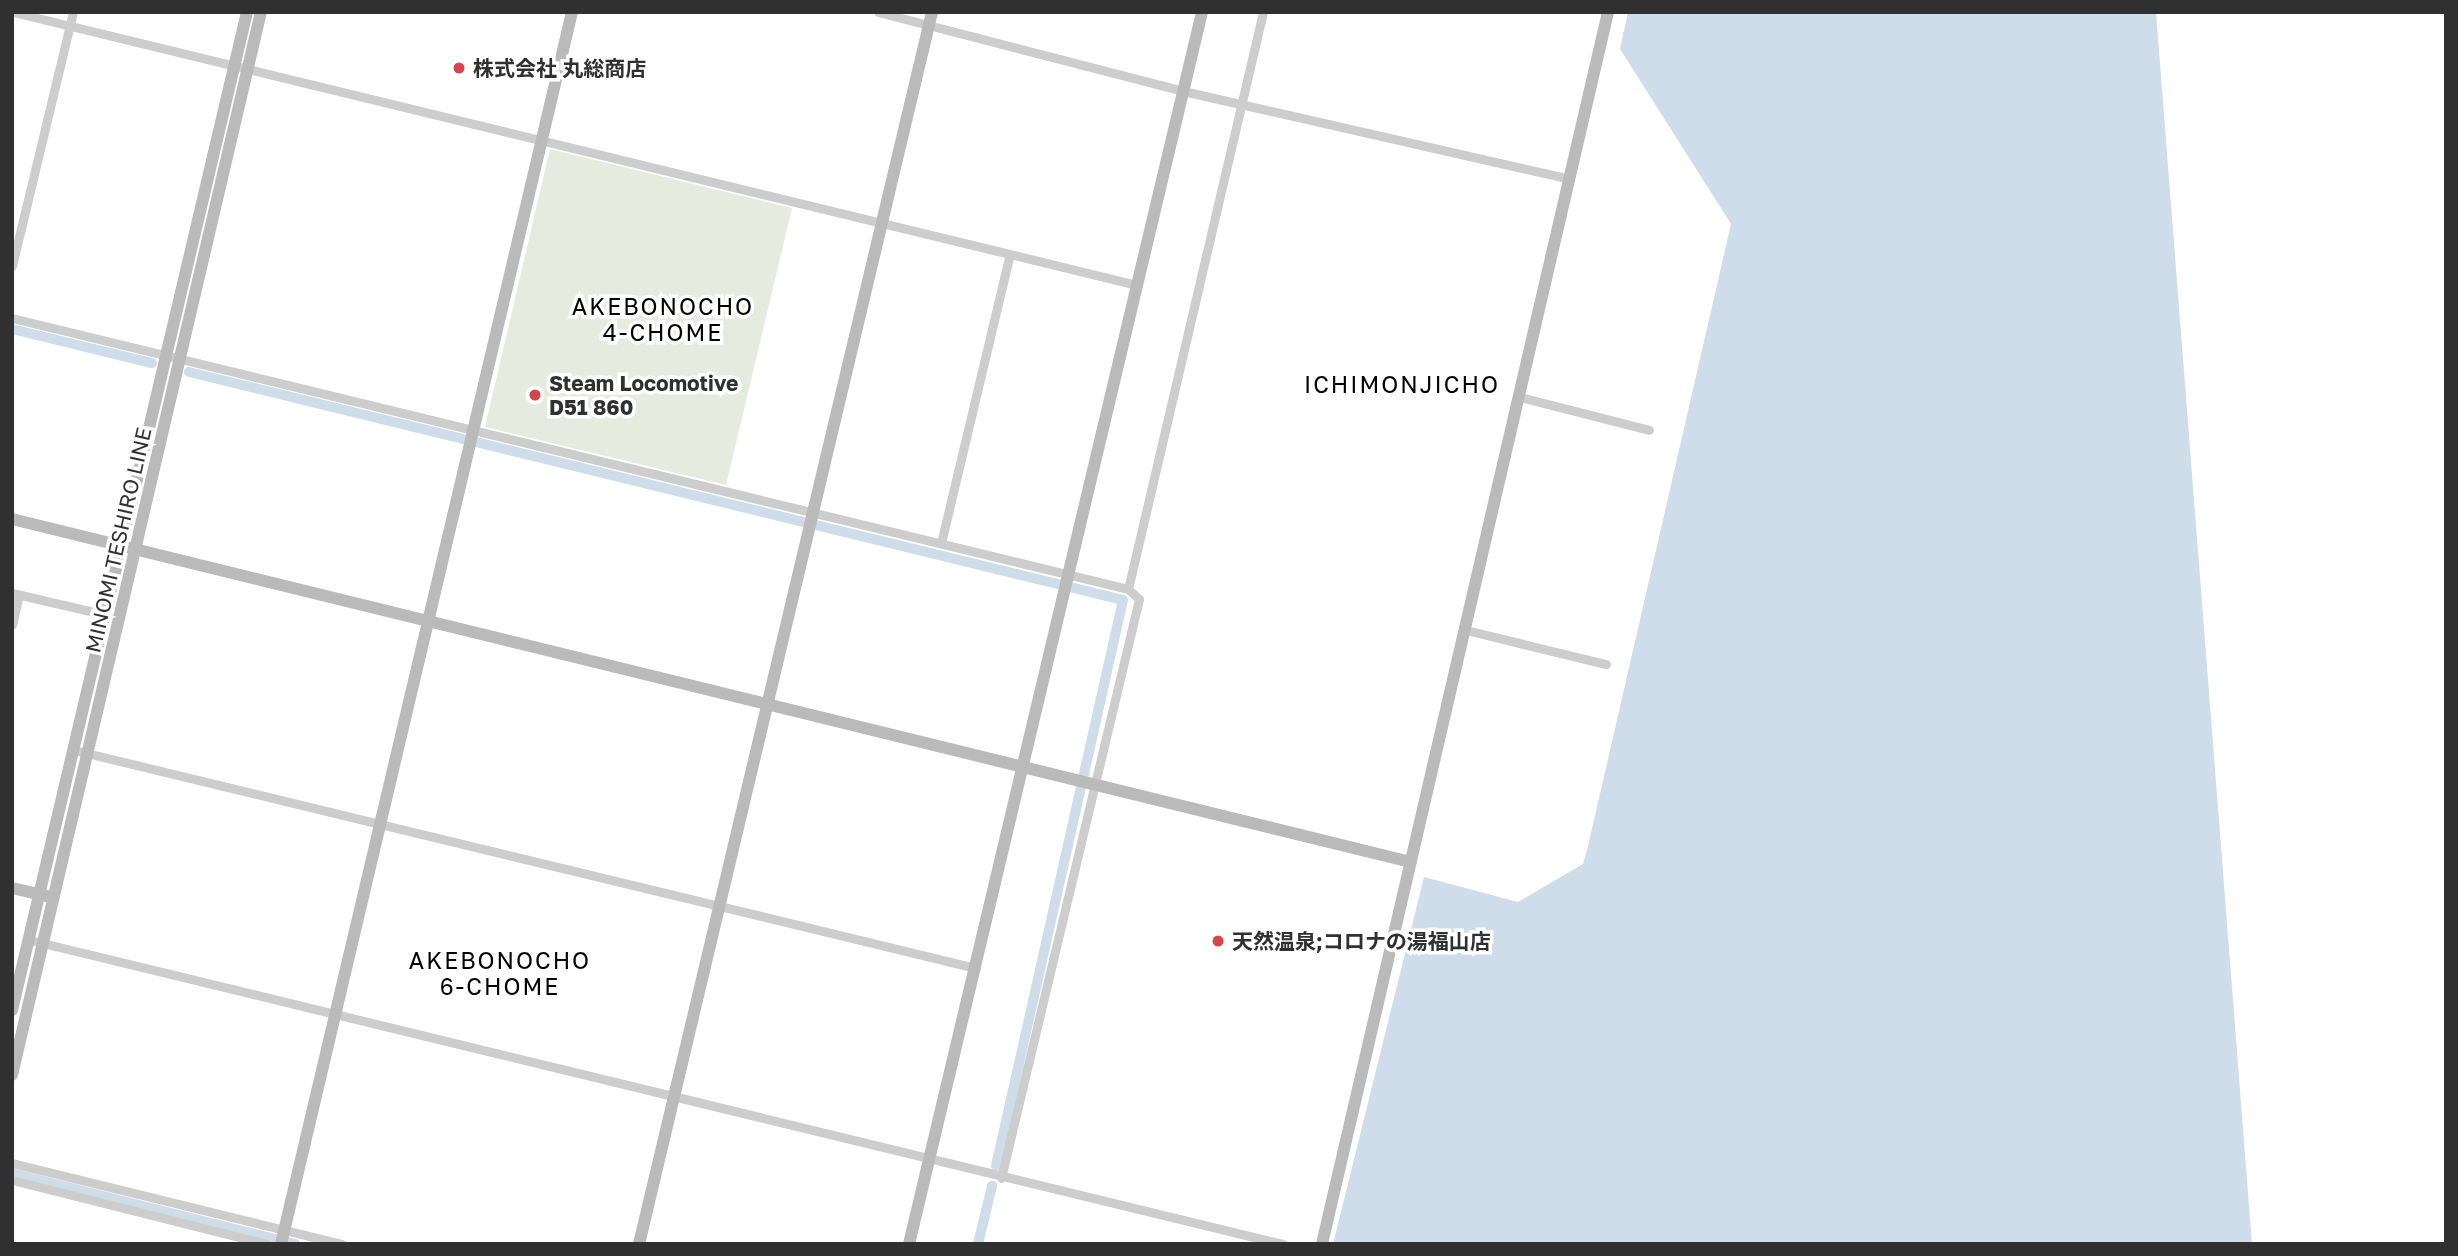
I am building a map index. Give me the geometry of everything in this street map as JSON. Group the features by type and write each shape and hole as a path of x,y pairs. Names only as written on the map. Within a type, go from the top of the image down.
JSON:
{"street":[{"path":"13,12 1136,285"},
{"path":"12,266 72,12"},
{"name":"MINOMI TESHIRO LINE","path":"12,1075 180,357 241,67 247,12"},
{"name":"MINOMI TESHIRO LINE","path":"12,1010 107,615 166,354 241,67 261,12"},
{"path":"282,1235 572,12"},
{"path":"878,12 931,18 1183,91 1570,179"},
{"path":"909,1244 1202,12"},
{"path":"1128,589 1263,12"},
{"path":"1322,1244 1608,12"},
{"path":"639,1244 931,18"},
{"path":"941,543 1010,254"},
{"path":"12,318 473,429 810,519 941,543 1065,582 1128,589 1139,599 1092,783 1001,1178"},
{"path":"1520,397 1649,430"},
{"path":"12,519 1411,862"},
{"path":"12,625 16,594 107,615"},
{"path":"1466,630 1606,664"},
{"path":"74,750 976,968"},
{"path":"12,888 54,898"},
{"path":"30,940 676,1095 1001,1178 1283,1244"},
{"path":"12,1163 282,1235 342,1244"},
{"path":"12,1180 266,1244"}],"shaded area":[{"path":"550,149 792,208 726,485 485,427"}],"water":[{"path":"1628,12 2156,12 2252,1244 1333,1244 1424,877 1518,902 1583,864 1588,846 1731,224 1620,49"}],"waterway":[{"path":"12,329 152,363"},
{"path":"189,372 1123,600 996,1166"},
{"path":"12,1173 295,1244"},
{"path":"978,1244 992,1186"}],"place":[{"name":"株式会社 丸総商店","path":"459,68"},
{"name":"Steam Locomotive D51 860","path":"535,395"},
{"name":"天然温泉;コロナの湯福山店","path":"1218,941"}],"district":[{"name":"AKEBONOCHO 4-CHOME","path":"663,319"},
{"name":"ICHIMONJICHO","path":"1402,384"},
{"name":"AKEBONOCHO 6-CHOME","path":"500,973"}]}
